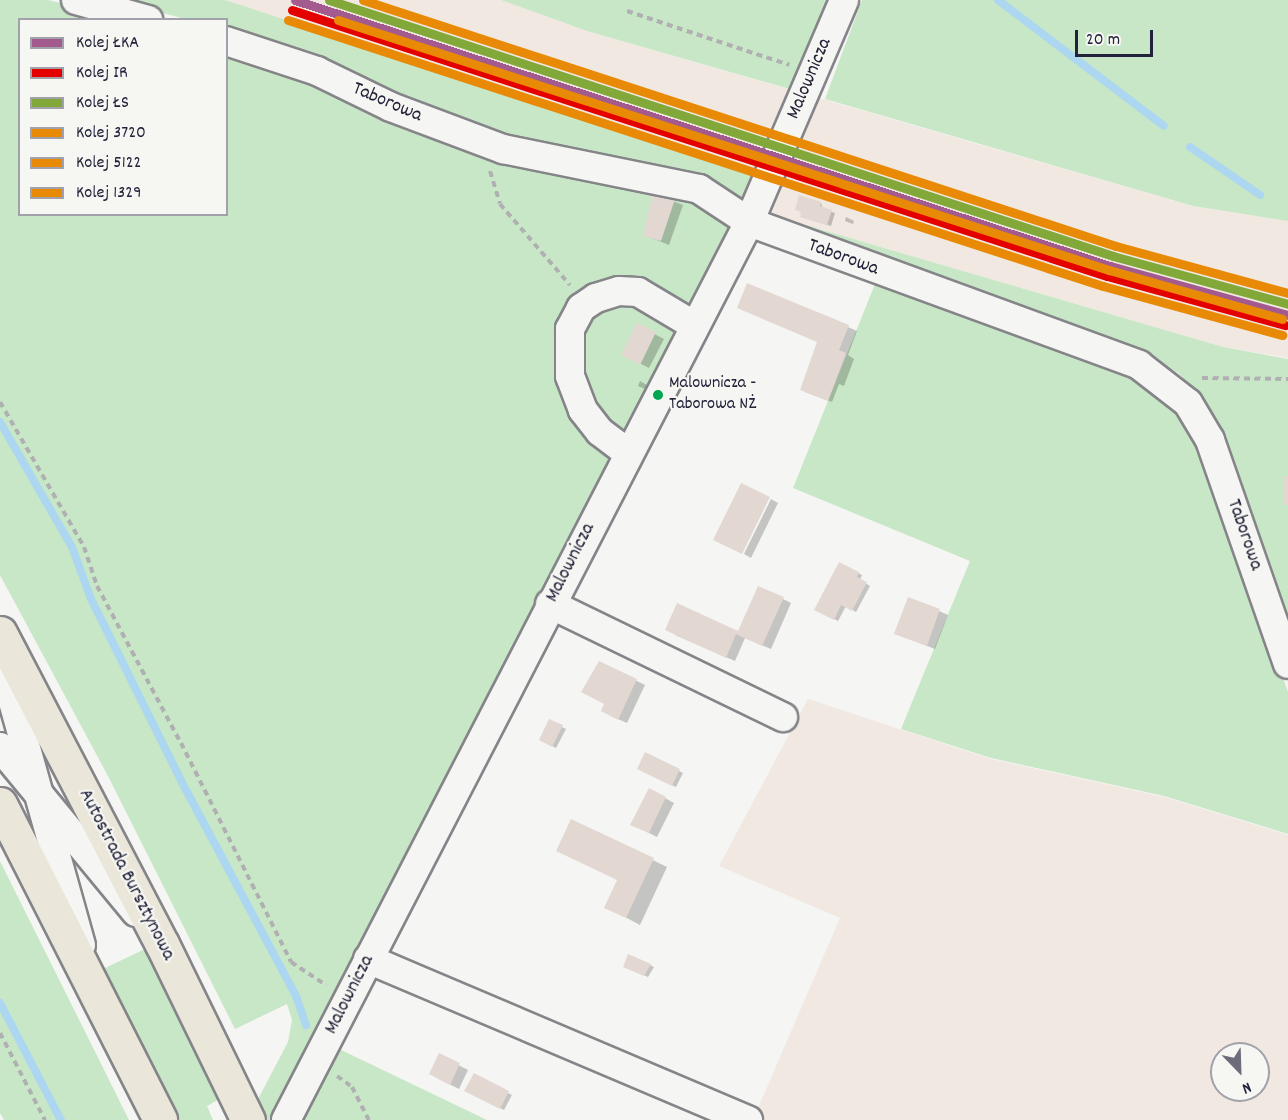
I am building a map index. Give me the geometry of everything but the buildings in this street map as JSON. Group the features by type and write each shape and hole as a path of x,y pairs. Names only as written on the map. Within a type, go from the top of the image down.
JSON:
{"highway":[{"name":"Autostrada Bursztynowa","path":"0,633 162,944 247,1118"},
{"path":"0,804 160,1120"}],"street":[{"path":"76,0 141,18"},
{"name":"Malownicza","path":"286,1120 550,604 749,222 844,0"},
{"name":"Taborowa","path":"228,42 317,71 391,107 491,144 563,164 699,189 749,222 1113,353 1159,378 1188,403 1210,440 1288,664"},
{"path":"628,453 600,432 583,410 570,376 570,329 585,305 619,291 638,292 695,326"},
{"path":"550,604 783,717"},
{"path":"0,655 90,978"},
{"path":"0,747 162,944"},
{"path":"368,959 748,1120"}],"path":[{"path":"627,11 812,73"},
{"path":"491,144 491,185 500,204 585,305"},
{"path":"1159,378 1288,379"},
{"path":"0,402 84,547 97,586 181,742 291,962 348,998"},
{"path":"0,1034 45,1120"},
{"path":"314,1065 352,1087 369,1120"}],"shaded area":[{"path":"225,0 501,0 587,31 1192,206 1288,221 1288,358 1223,347 785,219 520,97"},
{"path":"808,699 991,759 1164,797 1288,835 1288,1120 766,1120 755,1115 840,918 719,866"}],"green space":[{"path":"0,0 48,0 119,18 18,18 18,216 228,216 228,48 670,189 735,220 272,1120 247,1120 288,1042 292,1020 287,1004 235,1029 108,776 0,575"},
{"path":"115,0 225,0 757,173 743,202 547,150 228,31 228,18 181,18"},
{"path":"501,0 831,0 793,90 587,31"},
{"path":"862,0 1288,0 1288,221 1193,206 825,99"},
{"path":"785,219 1223,347 1288,359 1288,632 1219,431 1193,387 1178,373 1149,356 790,225"},
{"path":"877,279 1152,384 1185,421 1205,461 1288,692 1288,834 1164,796 991,758 901,729 970,561 793,488"},
{"path":"0,861 129,1120 4,1120 0,1113"},
{"path":"147,948 221,1098 207,1106 213,1120 178,1120 103,969"},
{"path":"337,1048 487,1120 303,1120"}],"waterway":[{"path":"998,0 1164,126"},
{"path":"1190,147 1260,195"},
{"path":"0,422 72,547 91,599 186,790 296,996 306,1025"},
{"path":"0,1003 61,1120"}],"rail line":[{"name":"ŁKA","path":"295,0 1110,266 1288,315"},
{"name":"ŁS","path":"329,0 1113,256 1288,304"},
{"name":"5122","path":"363,0 1116,246 1288,293"},
{"name":"IR","path":"292,10 1107,276 1285,325"},
{"name":"3720","path":"288,20 1103,286 1282,335"},
{"name":"1329","path":"338,20 1109,270 1282,319"}],"place":[{"name":"Malownicza - Taborowa NŻ","path":"658,395"}]}
